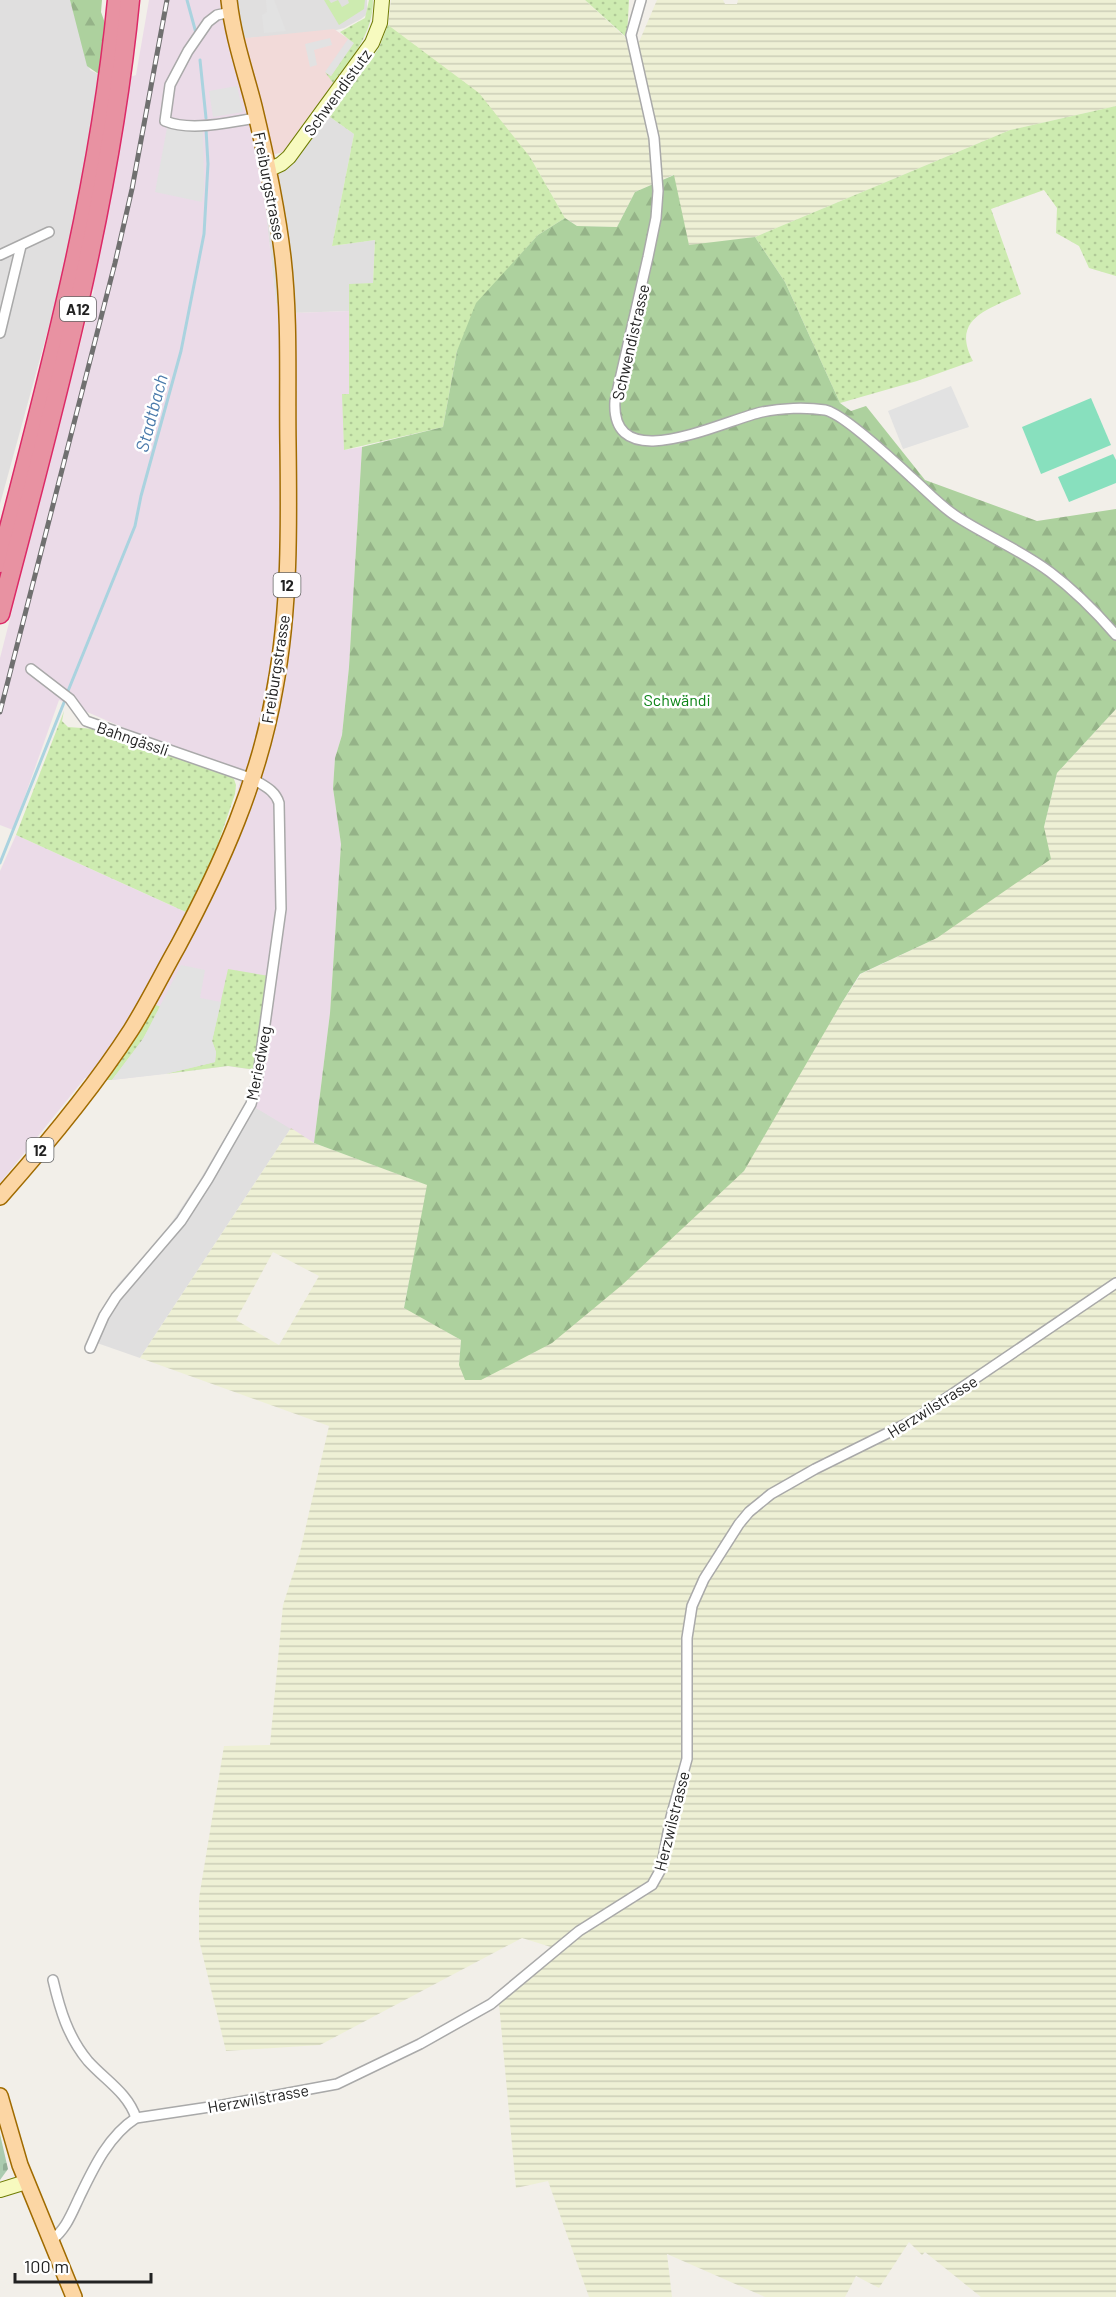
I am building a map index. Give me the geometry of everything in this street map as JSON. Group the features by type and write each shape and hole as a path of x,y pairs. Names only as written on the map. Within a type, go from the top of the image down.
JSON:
{"highway":[{"name":"A12","path":"0,563 54,353 86,210 103,114 117,0"},
{"name":"A12","path":"0,614 91,252 116,116 130,0"}],"main road":[{"name":"Schwendistutz","path":"268,170 284,162 294,152 368,50 380,23 382,0"},
{"name":"Freiburgstrasse","path":"0,1197 80,1101 131,1029 159,982 209,887 238,821 253,779 271,707 279,665 286,600 288,542 286,286 275,202 230,6"},
{"path":"0,2096 26,2182 74,2297"},
{"path":"0,2190 26,2182"}],"street":[{"name":"Schwendistrasse","path":"641,0 632,35 654,138 658,191 656,218 615,401 619,428 633,439 653,442 762,411 802,408 832,412 876,446 950,512 1049,571 1090,607 1116,634"},
{"path":"230,6 208,22 170,84 165,121 179,125 193,125 257,118"},
{"path":"0,255 49,232"},
{"path":"0,333 21,246"},
{"name":"Bahngässli","path":"32,669 70,699 86,721 253,779"},
{"name":"Meriedweg","path":"90,1348 104,1316 116,1297 181,1221 251,1104 257,1082 281,909 280,816 277,795 253,779"},
{"name":"Herzwilstrasse","path":"136,2118 337,2084 420,2044 491,2004 579,1931 652,1885 662,1869 670,1817 687,1759 687,1638 692,1606 704,1579 748,1512 771,1494 815,1469 914,1420 1116,1283"},
{"path":"51,2241 66,2226 108,2145 136,2118 124,2095 89,2062 72,2039 62,2016 53,1980"}],"shaded area":[{"path":"0,0 70,0 90,70 100,75 88,163 52,315 0,504"},
{"path":"149,0 236,0 260,158 276,303 293,313 350,311 349,394 343,394 344,450 362,447 349,667 342,735 335,758 333,788 341,843 330,1013 314,1143 246,1102 255,1070 228,1066 112,1080 85,1078 0,1183 0,871 16,835 190,914 222,848 241,778 59,700 13,830 0,825 0,658 94,290 91,287 109,201 130,77 136,75"},
{"path":"236,0 367,0 367,9 366,15 361,19 344,28 329,32 236,39"},
{"path":"266,0 274,0 286,31 264,33 262,15 267,12"},
{"path":"334,29 363,49 287,151 260,158 236,39"},
{"path":"330,38 332,45 314,50 317,65 310,67 305,44"},
{"path":"348,39 354,43 331,76 325,72"},
{"path":"237,86 243,112 213,117 209,91"},
{"path":"330,117 354,134 332,246 375,240 373,283 350,285 350,311 293,313 276,303 262,179"},
{"path":"167,128 203,131 204,190 202,202 155,192"},
{"path":"951,386 969,427 903,449 888,411"},
{"path":"181,965 205,970 200,998 221,1002 212,1041 216,1052 215,1062 165,1074 112,1080 143,1039"},
{"path":"246,1102 291,1128 140,1358 97,1343 92,1350 85,1347 98,1318 118,1284 163,1235 198,1183"}],"green space":[{"path":"70,0 102,0 101,12 106,26 100,75 87,66"},
{"path":"324,0 329,0 331,3 338,0 342,7 349,3 348,0 365,0 364,9 339,25"},
{"path":"369,0 373,0 372,12 365,34 333,83 325,72 331,76 353,43 340,32 365,18"},
{"path":"391,0 585,0 626,38 639,42 657,0 723,0 725,4 737,4 738,0 1116,0 1116,106 1010,130 755,237 689,246 673,175 635,192 617,227 577,226 565,218 530,157 388,25"},
{"path":"585,0 629,0 627,38"},
{"path":"388,25 479,93 530,157 565,218 538,235 513,263 457,351 443,427 344,450 342,394 349,394 349,284 373,283 375,240 332,246 354,134 330,117 379,48"},
{"path":"1116,106 1116,276 1089,268 1079,246 1056,233 1057,208 1044,190 991,209 1021,294 986,310 970,325 966,334 967,346 973,361 917,381 840,403 785,282 755,237 1010,130"},
{"name":"Schwändi","path":"674,175 689,245 755,237 785,282 840,403 851,411 866,406 925,480 1037,521 1116,509 1116,709 1057,773 1044,827 1051,859 937,938 860,974 744,1171 622,1285 552,1343 481,1380 465,1380 459,1365 461,1340 404,1308 427,1185 314,1143 330,1013 341,844 333,788 335,758 342,735 349,667 362,447 443,427 457,351 476,303 538,235 565,218 577,226 617,227 635,192"},
{"path":"1091,398 1111,445 1041,474 1022,427"},
{"path":"1113,454 1116,460 1116,483 1069,502 1058,477"},
{"path":"1116,709 1116,2297 981,2297 925,2252 922,2255 909,2242 879,2288 856,2276 845,2297 765,2297 667,2254 672,2297 589,2297 548,2181 516,2188 499,2004 545,1963 551,1947 522,1938 320,2045 226,2051 199,1940 199,1898 224,1746 270,1745 283,1605 300,1552 329,1426 140,1358 291,1128 314,1143 428,1185 404,1307 461,1340 459,1365 841,1004 861,974 937,938 1044,827 1057,773","holes":["273,1252 319,1276 279,1345 236,1320"]},
{"path":"64,711 62,721 68,727 95,729 227,774 234,779 235,794 211,864 188,913 16,835"},
{"path":"228,969 269,976 256,1070 228,1066 165,1074 215,1062 216,1052 212,1041"},
{"path":"156,1005 161,1007 143,1039 112,1080 104,1080 151,1009"},
{"path":"0,2134 8,2169 0,2180"}],"waterway":[{"path":"187,0 196,33"},
{"path":"200,60 206,118"},
{"name":"Stadtbach","path":"68,691 135,526 141,496 181,351 204,234 208,164 206,129"},
{"name":"Stadtbach","path":"0,863 65,700"}],"railway":[{"path":"0,712 115,263 132,189 167,0"}]}
